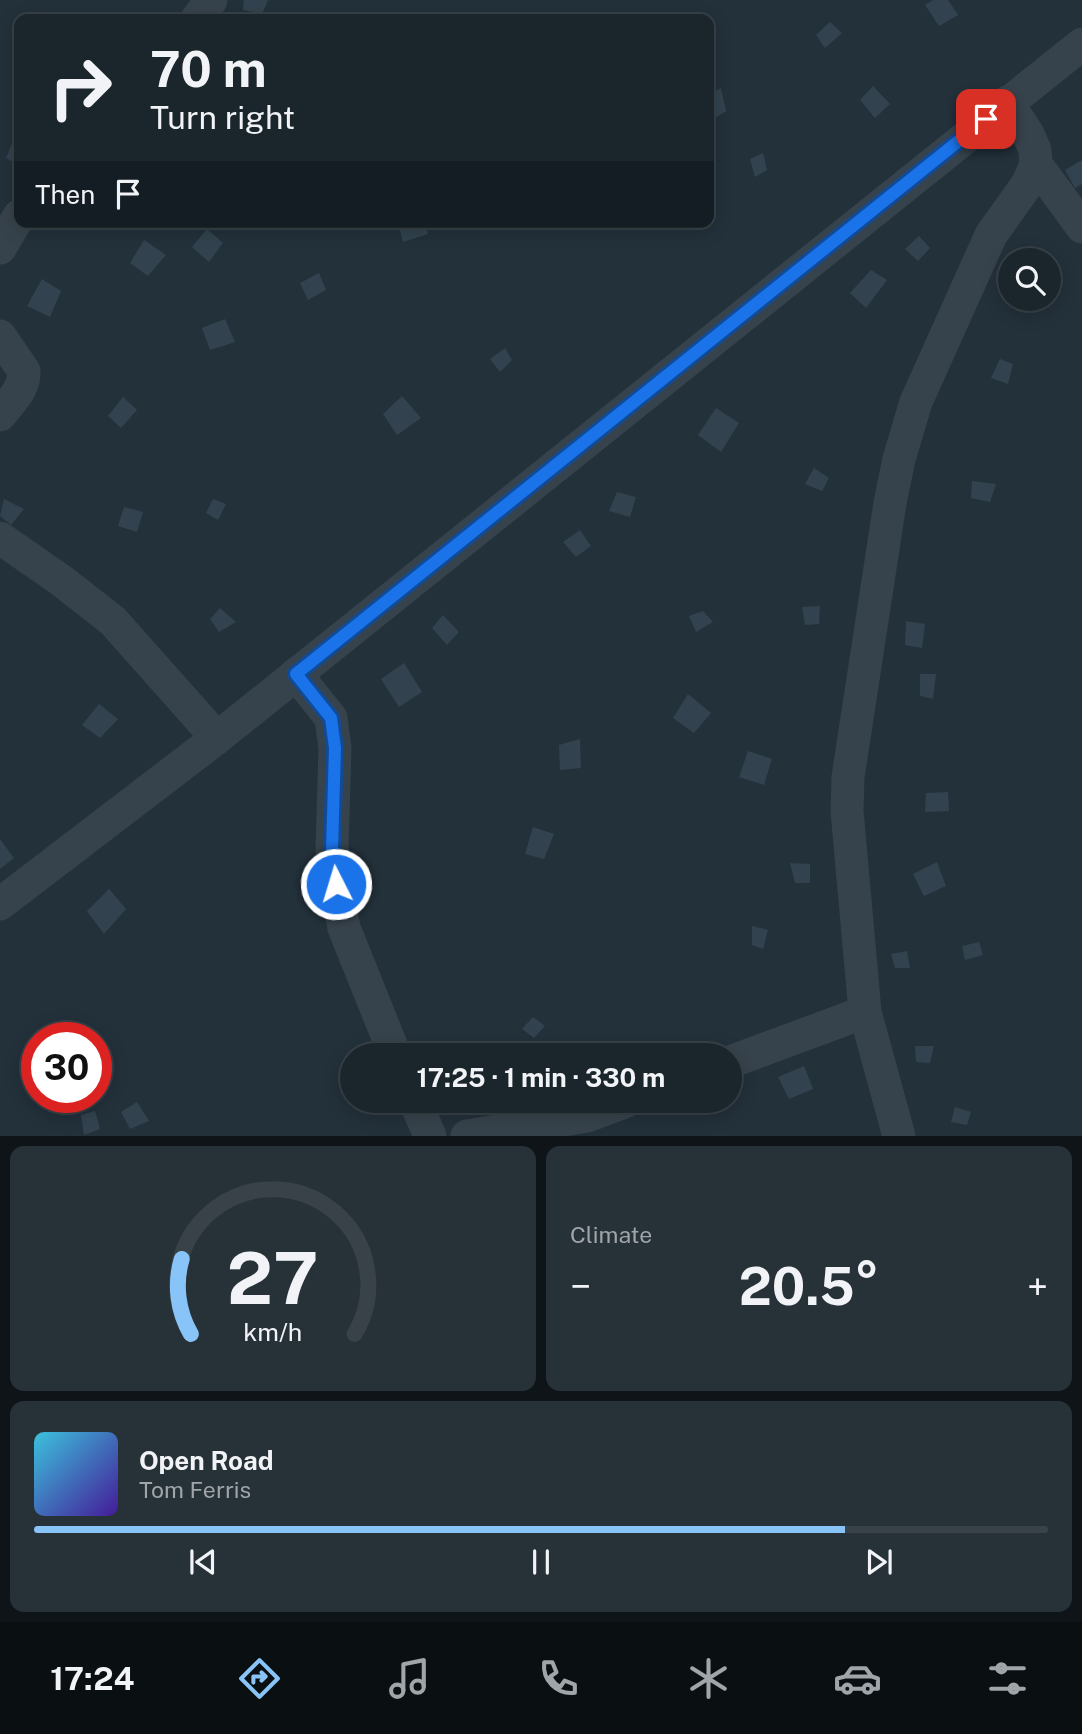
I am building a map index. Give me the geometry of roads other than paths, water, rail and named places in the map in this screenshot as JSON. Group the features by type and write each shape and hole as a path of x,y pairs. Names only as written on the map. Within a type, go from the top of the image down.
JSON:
{"street":[{"path":"0,904 217,738 1082,44"},
{"path":"899,1136 865,1012 847,811 848,777 890,503 899,459 916,402 991,235 1028,183 1036,164 1035,150 1028,134 1007,102"},
{"path":"1036,164 1082,227"},
{"path":"0,248 14,224"},
{"path":"0,336 25,376 21,388 0,415"},
{"path":"0,538 113,621 217,738"},
{"path":"296,674 331,718 335,748 332,849 344,928 391,1043"},
{"path":"742,1058 865,1012"},
{"path":"420,1113 430,1136"},
{"path":"467,1136 595,1113"}]}
